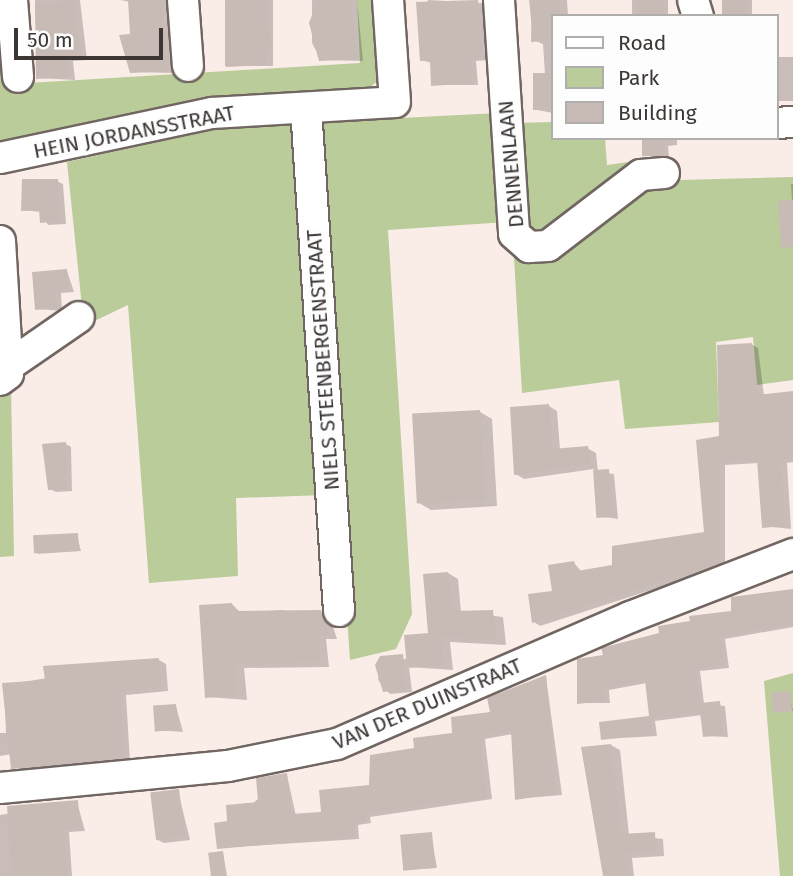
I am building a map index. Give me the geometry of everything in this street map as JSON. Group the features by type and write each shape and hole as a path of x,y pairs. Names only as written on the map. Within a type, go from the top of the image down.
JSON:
{"street":[{"path":"12,0 18,77"},
{"path":"183,0 197,65 202,0"},
{"name":"HEIN JORDANSSTRAAT","path":"0,158 212,113 395,102 388,0"},
{"name":"DENNENLAAN","path":"499,0 514,234 529,247 548,246 641,175 664,173"},
{"name":"NIELS STEENBERGENSTRAAT","path":"306,108 339,611"},
{"path":"0,241 4,373"},
{"path":"4,373 79,317"},
{"name":"VAN DER DUINSTRAAT","path":"0,788 270,760 337,744 630,617 793,554"}],"green space":[{"path":"0,0 12,84 360,63 357,0 377,0 378,81 363,92 0,145"},
{"path":"498,113 506,222 388,230 412,614 396,649 350,660 314,139 323,122"},
{"path":"552,122 552,140 605,140 607,165 635,161 636,173 548,239 520,227 514,123"},
{"path":"290,125 300,138 325,495 236,498 238,576 149,583 128,305 84,326 67,162 212,130"},
{"path":"793,177 793,380 757,385 753,337 716,342 719,422 625,429 619,380 522,393 514,258 521,250 644,181"},
{"path":"11,385 14,556 0,557 0,389"},
{"path":"793,673 793,876 780,876 764,681"}],"building":[{"path":"73,0 82,58 68,59 69,77 36,79 35,5"},
{"path":"128,0 161,0 168,71 130,73 119,35 130,34"},
{"path":"225,0 265,0 271,47 265,47 266,65 226,67"},
{"path":"318,0 351,0 358,59 319,61 309,23"},
{"path":"478,0 482,58 471,58 473,83 431,86 430,61 420,61 416,2"},
{"path":"532,0 561,0 558,14 552,14 552,40 531,42"},
{"path":"637,0 663,0 663,14 637,14"},
{"path":"722,0 747,0 747,14 722,14"},
{"path":"533,73 552,73 552,110 533,110"},
{"path":"642,140 663,140 663,156 642,156"},
{"path":"22,179 58,179 61,221 40,223 39,210 21,211"},
{"path":"793,200 793,247 781,248 778,201"},
{"path":"67,269 68,290 56,290 57,308 35,310 32,272"},
{"path":"752,343 758,395 793,391 793,458 781,460 785,526 762,528 757,460 719,463 719,563 532,623 528,594 552,591 548,565 574,561 577,571 612,565 612,546 704,532 696,440 719,436 717,345"},
{"path":"549,404 552,449 588,446 590,464 514,475 510,407"},
{"path":"480,410 485,500 417,503 412,414"},
{"path":"66,442 67,489 48,490 42,444"},
{"path":"609,469 612,517 596,518 593,470"},
{"path":"78,533 79,551 34,553 33,535"},
{"path":"448,572 452,611 493,610 496,640 441,637 443,665 407,668 404,635 428,633 423,574"},
{"path":"793,589 793,623 720,637 724,665 695,669 700,703 720,701 723,735 703,737 700,712 650,719 652,734 601,740 599,722 649,716 645,680 604,688 605,701 577,704 577,659 603,655 601,648 659,633 658,626 690,621 689,616 731,611 731,597"},
{"path":"232,603 233,611 321,610 329,635 318,635 320,662 236,664 238,695 205,698 199,605"},
{"path":"403,654 407,690 383,692 375,665 380,656"},
{"path":"159,658 161,688 120,691 124,758 11,769 2,683 45,680 43,666"},
{"path":"546,675 557,793 515,800 511,731 480,736 487,797 365,814 366,821 354,823 354,837 217,849 214,823 227,821 226,805 258,802 256,778 287,773 291,814 321,812 319,790 369,785 370,755 414,748 413,738 452,733 451,717 490,712 487,698"},
{"path":"790,691 792,711 773,713 771,693"},
{"path":"176,704 178,730 155,732 153,706"},
{"path":"611,744 621,834 655,832 656,852 624,854 626,876 603,876 581,747"},
{"path":"179,789 185,837 156,840 150,793"},
{"path":"78,800 80,828 64,830 67,876 12,875 7,806"},
{"path":"432,832 435,868 403,871 400,835"},
{"path":"223,851 226,876 211,876 208,853"}]}
